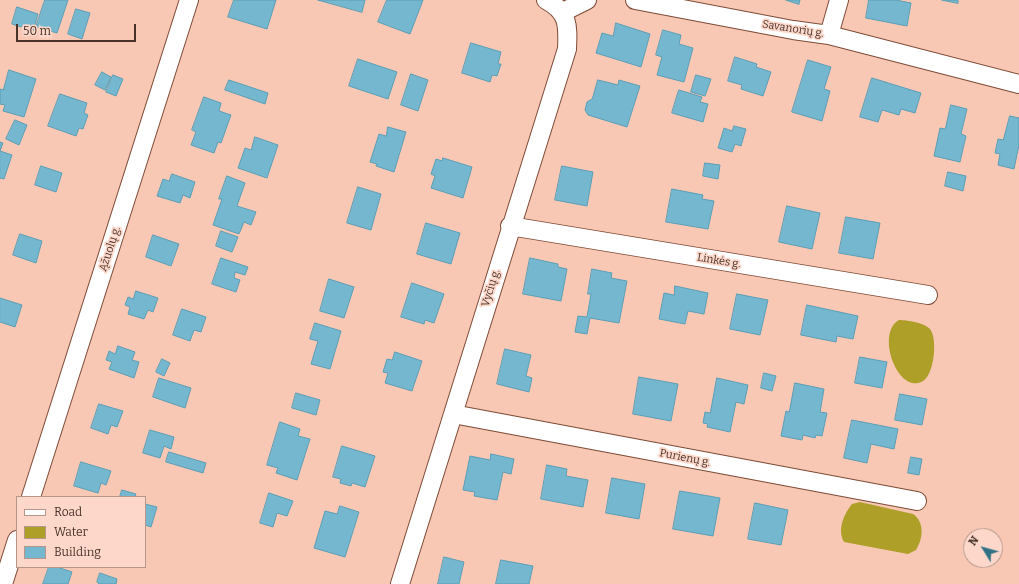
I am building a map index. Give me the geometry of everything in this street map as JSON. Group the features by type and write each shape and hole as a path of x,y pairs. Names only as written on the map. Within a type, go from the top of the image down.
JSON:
{"street":[{"name":"Ąžuolų g.","path":"30,496 189,0"},
{"path":"546,0 563,12 587,0"},
{"name":"Savanorių g.","path":"635,0 793,30 829,35 1019,84"},
{"path":"829,35 839,0"},
{"name":"Vyčių g.","path":"400,584 510,226 567,49 568,28 563,12"},
{"name":"Linkės g.","path":"510,226 928,295"},
{"name":"Purienų g.","path":"453,414 917,501"},
{"path":"3,584 16,543"}],"water":[{"path":"899,320 911,321 924,325 930,329 932,334 934,340 934,356 930,372 923,381 914,383 905,380 898,372 893,361 889,349 889,337 892,327"},
{"path":"860,502 913,514 917,517 920,521 922,531 916,550 908,554 844,542 841,527 846,512 852,504"}],"building":[{"path":"45,0 68,0 57,33 36,27"},
{"path":"234,0 276,0 267,29 228,17"},
{"path":"318,0 365,0 362,12"},
{"path":"387,0 423,0 410,34 378,22"},
{"path":"786,0 800,0 799,4"},
{"path":"869,0 896,0 911,3 907,26 866,18"},
{"path":"942,0 958,0 958,3"},
{"path":"17,7 38,14 33,31 12,24"},
{"path":"76,9 90,13 82,39 68,34"},
{"path":"616,23 650,34 641,67 596,53 602,33 613,36"},
{"path":"663,30 681,35 679,44 693,48 684,82 657,75 662,57 656,55"},
{"path":"471,43 501,52 498,64 501,64 497,76 492,75 490,82 462,73"},
{"path":"735,57 757,64 756,67 771,72 763,96 741,89 742,85 728,81"},
{"path":"358,59 397,72 388,99 349,86"},
{"path":"808,60 831,67 824,89 830,91 822,121 792,112"},
{"path":"9,70 36,79 24,117 3,111 5,105 0,104 0,89 3,90"},
{"path":"102,72 111,77 105,90 95,85"},
{"path":"411,74 428,80 418,111 401,105"},
{"path":"113,75 123,79 116,96 106,92"},
{"path":"696,75 711,79 705,96 691,92"},
{"path":"872,78 921,93 915,113 901,109 899,115 882,110 878,122 860,117"},
{"path":"229,80 268,93 265,104 225,90"},
{"path":"598,80 618,85 619,80 640,86 627,127 588,115 585,110 587,102 592,99"},
{"path":"679,90 702,97 700,102 708,104 703,122 672,113"},
{"path":"60,94 87,103 84,113 88,115 83,129 79,128 76,136 48,126"},
{"path":"204,97 221,103 219,111 231,115 221,143 218,142 214,153 191,145 196,132 192,130"},
{"path":"951,105 967,109 961,134 966,136 960,162 934,156 940,128 945,129"},
{"path":"1010,116 1019,118 1019,145 1014,169 998,165 1000,154 995,153 998,139 1003,140"},
{"path":"15,120 27,125 19,145 6,139"},
{"path":"734,126 746,129 741,146 735,144 732,152 718,148 724,128 732,131"},
{"path":"388,127 406,132 394,172 376,166 377,164 370,162 379,134 386,136"},
{"path":"255,137 278,145 267,178 238,168 245,148 251,150"},
{"path":"0,142 3,143 0,151"},
{"path":"0,151 12,155 4,179 0,178"},
{"path":"443,158 472,167 463,198 431,188 435,176 431,174 436,159 442,161"},
{"path":"705,163 720,165 718,179 703,176"},
{"path":"41,166 62,173 56,192 35,185"},
{"path":"562,166 593,172 587,206 555,200"},
{"path":"948,172 966,176 963,191 945,186"},
{"path":"172,174 195,182 190,198 183,195 180,203 157,196 163,179 169,181"},
{"path":"227,176 245,183 237,206 256,212 251,225 244,222 239,234 213,225 222,199 219,199"},
{"path":"358,187 381,194 371,230 347,223"},
{"path":"672,189 703,195 702,199 714,201 708,229 666,222"},
{"path":"787,206 820,213 812,249 779,242"},
{"path":"846,217 880,223 873,259 839,253"},
{"path":"426,223 460,233 451,264 417,254"},
{"path":"221,231 238,237 232,252 216,246"},
{"path":"20,234 42,241 36,263 13,255"},
{"path":"153,235 179,244 171,266 146,257"},
{"path":"221,258 248,267 245,275 235,272 234,278 240,280 236,292 212,284"},
{"path":"530,258 558,264 558,267 567,269 561,301 523,294"},
{"path":"592,269 612,273 611,278 627,281 619,323 590,318 587,334 575,332 578,316 587,317 591,294 588,294"},
{"path":"329,279 354,287 344,318 320,311"},
{"path":"412,283 444,294 434,323 425,320 424,324 401,317"},
{"path":"675,286 708,293 704,314 688,311 685,324 659,319 664,293 674,295"},
{"path":"136,291 158,298 153,312 148,310 144,319 128,314 130,307 125,305 128,297 133,299"},
{"path":"737,294 768,300 760,335 730,329"},
{"path":"0,298 22,305 15,327 0,322"},
{"path":"807,305 858,316 853,339 837,336 836,342 801,335"},
{"path":"182,309 206,317 201,332 194,330 190,341 173,335"},
{"path":"315,323 341,331 330,369 311,364 318,341 310,339"},
{"path":"118,346 135,352 132,360 139,362 134,378 109,369 112,362 106,360 109,351 115,354"},
{"path":"505,349 531,355 526,376 532,378 529,392 497,384"},
{"path":"395,352 422,361 412,391 385,383 388,373 383,372 387,359 392,360"},
{"path":"860,357 887,362 882,388 855,383"},
{"path":"162,359 170,363 164,376 156,372"},
{"path":"764,373 776,376 772,391 761,388"},
{"path":"639,377 678,384 671,421 633,414"},
{"path":"159,378 191,388 185,408 153,397"},
{"path":"717,378 748,385 744,404 736,402 730,432 707,427 708,424 703,423 705,412 710,413"},
{"path":"795,383 824,389 820,412 827,413 822,436 816,435 815,438 803,435 802,440 781,436 786,411 789,412"},
{"path":"296,393 320,400 316,415 292,408"},
{"path":"900,394 927,399 922,425 895,420"},
{"path":"99,404 123,411 117,427 111,425 108,434 91,428"},
{"path":"852,420 898,429 894,449 871,444 867,463 844,458"},
{"path":"280,422 300,429 298,436 310,439 297,480 276,473 278,468 267,465"},
{"path":"150,430 174,437 171,449 164,446 160,458 143,453"},
{"path":"342,446 375,456 365,487 352,483 351,486 340,483 341,479 333,477"},
{"path":"169,452 206,463 203,473 166,462"},
{"path":"491,454 514,459 511,474 503,472 497,500 474,496 475,492 463,490 470,456 490,460"},
{"path":"911,457 922,459 919,475 908,473"},
{"path":"81,462 111,471 106,485 101,483 98,493 74,486"},
{"path":"547,465 567,469 566,476 588,480 583,507 541,499"},
{"path":"612,478 645,484 639,519 606,513"},
{"path":"122,490 136,494 135,496 120,496"},
{"path":"680,491 720,498 713,536 673,529"},
{"path":"269,493 293,501 287,516 277,513 273,527 260,523"},
{"path":"755,503 788,510 781,545 748,539"},
{"path":"146,504 157,507 151,527 146,525"},
{"path":"340,506 359,512 345,557 314,548 325,511 337,514"},
{"path":"444,557 464,562 459,584 438,584"},
{"path":"501,560 533,566 529,584 496,584"},
{"path":"49,568 60,568 72,572 68,584 43,584"},
{"path":"100,573 117,579 116,584 99,584 97,582"}]}
